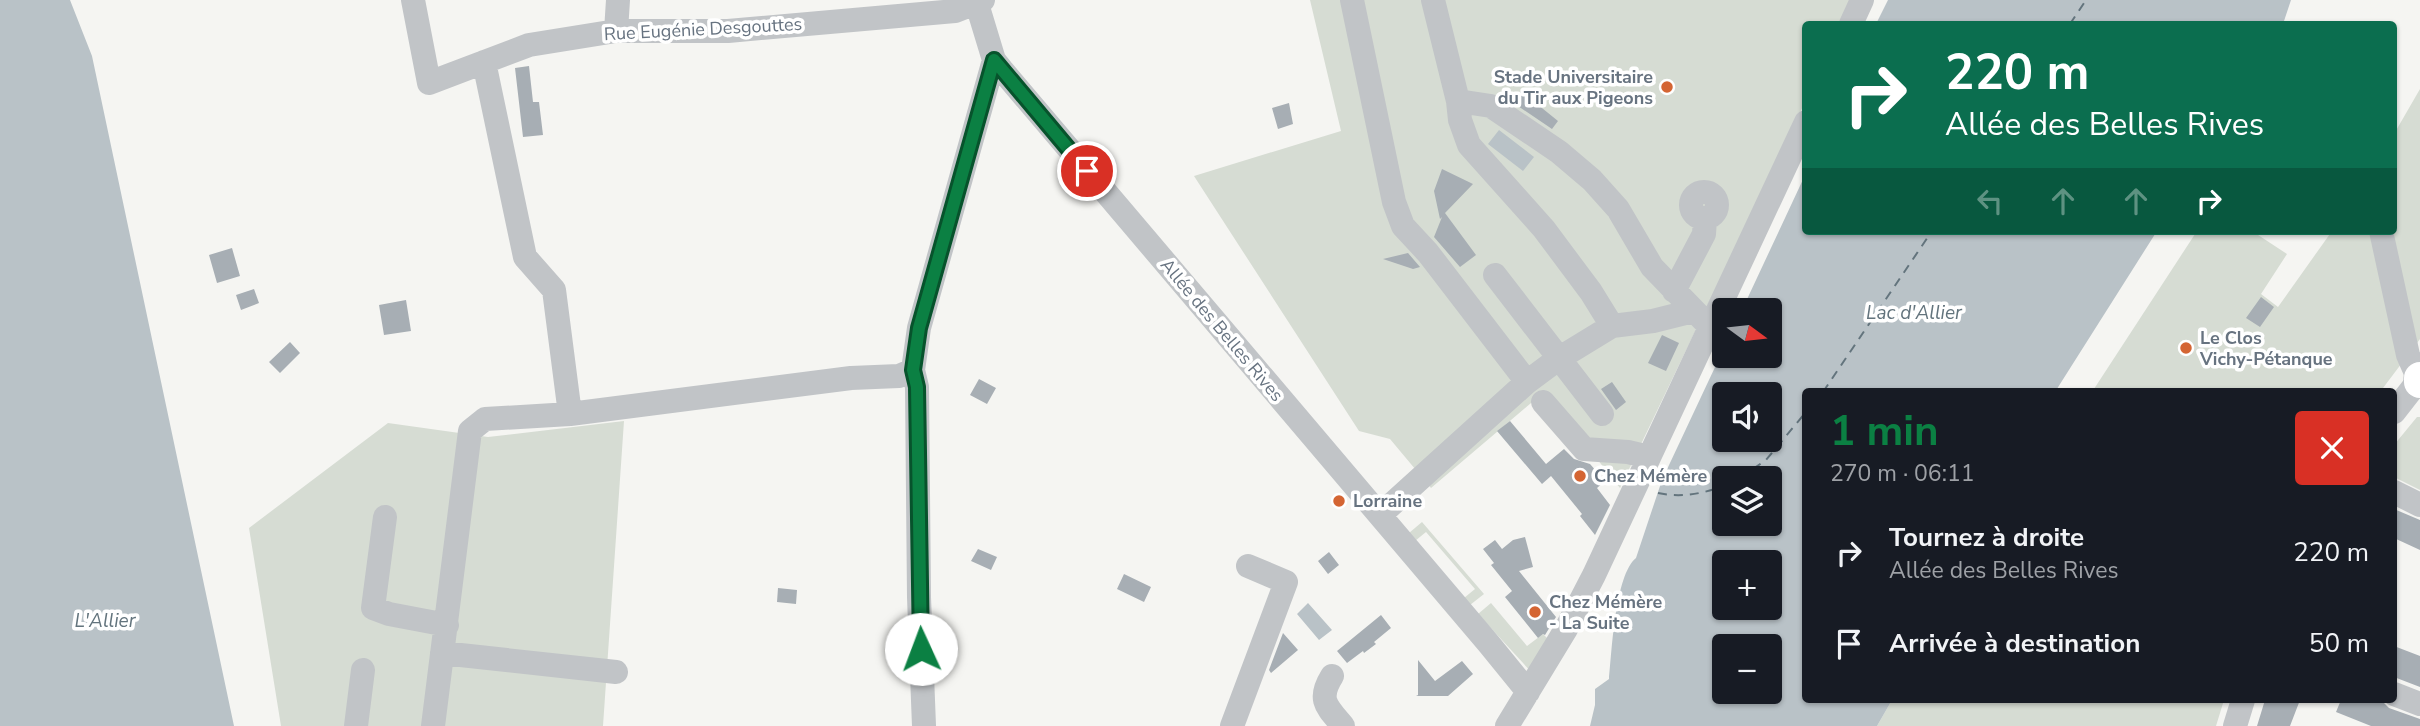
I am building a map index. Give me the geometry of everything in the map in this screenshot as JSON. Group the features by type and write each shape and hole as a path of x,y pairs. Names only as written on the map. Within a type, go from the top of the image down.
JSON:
{"street":[{"name":"Rue Eugénie Desgouttes","path":"413,0 429,83 529,45 616,32 728,31 955,11 980,2"},
{"path":"616,32 618,0"},
{"path":"1352,0 1394,202 1403,226 1428,253 1527,382"},
{"path":"1433,0 1458,100 1460,120 1469,145 1544,229 1591,292 1612,326"},
{"path":"1852,21 1862,0"},
{"name":"Allée des Belles Rives","path":"980,2 994,60 1528,692"},
{"path":"924,726 919,597 917,387 913,370 919,328 994,60"},
{"path":"484,62 525,257 554,290 570,414"},
{"path":"1458,100 1491,106 1559,152 1592,180 1618,209 1651,267 1701,319"},
{"path":"1507,726 1585,593 1649,457 1701,319 1802,130"},
{"path":"1674,291 1704,234 1705,218"},
{"path":"2382,235 2409,355 2420,380 2397,408"},
{"path":"1495,275 1602,414"},
{"path":"1380,515 1527,382 1558,359 1612,326 1701,319"},
{"path":"433,726 470,431 485,419 570,414 851,378 899,376 913,370"},
{"path":"1543,402 1584,449 1628,452 1649,457"},
{"path":"2397,494 2420,505"},
{"path":"385,517 373,608 389,614 447,625"},
{"path":"1231,726 1286,582 1248,566"},
{"path":"442,653 616,672"},
{"path":"356,726 363,670"},
{"path":"1332,676 1323,696 1343,726"},
{"path":"2397,695 2420,704"},
{"path":"2235,726 2242,703"}],"shaded area":[{"path":"1310,0 1853,0 1842,21 1802,21 1802,108 1620,488 1544,392 1431,488 1390,439 1359,431 1194,176 1341,131"},
{"path":"2420,89 2420,339 2383,388 2095,388 2194,235 2258,235 2287,254 2261,294 2278,307 2329,235 2397,235 2397,129"},
{"path":"2417,417 2420,417 2420,490 2397,478 2397,441"},
{"path":"624,421 603,726 281,726 249,528 388,423 488,437"},
{"path":"1422,522 1484,594 1470,605 1464,598 1475,589 1426,532 1415,541 1409,533"},
{"path":"1491,603 1527,646 1543,634 1547,638 1533,674 1478,614"},
{"path":"1890,703 2223,703 2216,726 1877,726"}],"water":[{"name":"L'Allier","path":"0,0 70,0 92,56 234,726 0,726"},
{"path":"1888,0 2291,0 2284,21 1878,21"},
{"path":"1499,130 1534,157 1523,171 1488,144"},
{"name":"Lac d'Allier","path":"1802,182 1802,235 2154,235 2058,388 1802,388 1802,703 1890,703 1877,726 1590,726 1595,705 1595,689 1609,679 1616,614 1623,580 1636,558 1662,480 1715,368 1782,368 1782,298 1748,298"},
{"path":"1308,603 1332,630 1319,640 1297,614"}],"building":[{"path":"529,66 533,102 539,102 543,135 523,137 515,68"},
{"path":"1521,91 1558,121 1552,129 1512,102"},
{"path":"1289,103 1293,124 1278,129 1272,108"},
{"path":"1442,169 1473,184 1445,213 1476,255 1460,267 1434,237 1442,217 1440,219 1434,191"},
{"path":"232,248 240,276 217,283 209,255"},
{"path":"1408,253 1420,267 1413,269 1383,259"},
{"path":"254,289 259,303 241,310 236,295"},
{"path":"2261,297 2274,307 2260,327 2246,318"},
{"path":"406,300 411,331 384,335 379,305"},
{"path":"1662,335 1679,343 1666,371 1648,363"},
{"path":"290,342 300,353 280,373 269,362"},
{"path":"979,379 996,388 987,404 970,395"},
{"path":"1612,382 1626,402 1616,410 1601,389"},
{"path":"1510,421 1546,464 1564,449 1574,459 1590,464 1605,481 1597,488 1610,505 1595,535 1580,516 1582,514 1551,476 1542,484 1497,431"},
{"path":"2397,510 2420,520 2420,550 2397,539"},
{"path":"1525,537 1533,567 1519,571 1556,617 1545,635 1538,638 1505,597 1512,591 1491,565 1494,563 1483,549 1495,540 1502,549 1513,540"},
{"path":"978,549 997,557 991,570 971,561"},
{"path":"1329,552 1339,565 1328,574 1318,561"},
{"path":"1124,574 1151,587 1144,602 1117,589"},
{"path":"778,588 797,590 796,604 777,602"},
{"path":"1381,615 1391,628 1374,642 1376,644 1347,663 1337,651"},
{"path":"1283,633 1298,650 1271,673 1269,670"},
{"path":"2397,647 2420,656 2420,687 2397,678"},
{"path":"1418,660 1435,681 1462,661 1473,674 1448,696 1416,696"},
{"path":"2264,703 2299,703 2290,726 2257,726"},
{"path":"2340,703 2384,703 2389,708 2420,719 2420,726 2371,726 2336,712"}],"ferry route":[{"path":"2072,21 2086,0"},
{"path":"1826,388 1929,235"},
{"path":"1757,466 1766,460 1802,417"},
{"path":"1658,493 1691,494 1712,490"}],"place":[{"name":"Stade Universitaire du Tir aux Pigeons","path":"1667,87"},
{"name":"Le Clos Vichy-Pétanque","path":"2186,348"},
{"name":"Chez Mémère","path":"1580,476"},
{"name":"Lorraine","path":"1339,501"},
{"name":"Chez Mémère - La Suite","path":"1535,612"}],"route":[{"path":"921,649 917,387 913,370 919,328 994,60 1087,171"}]}
